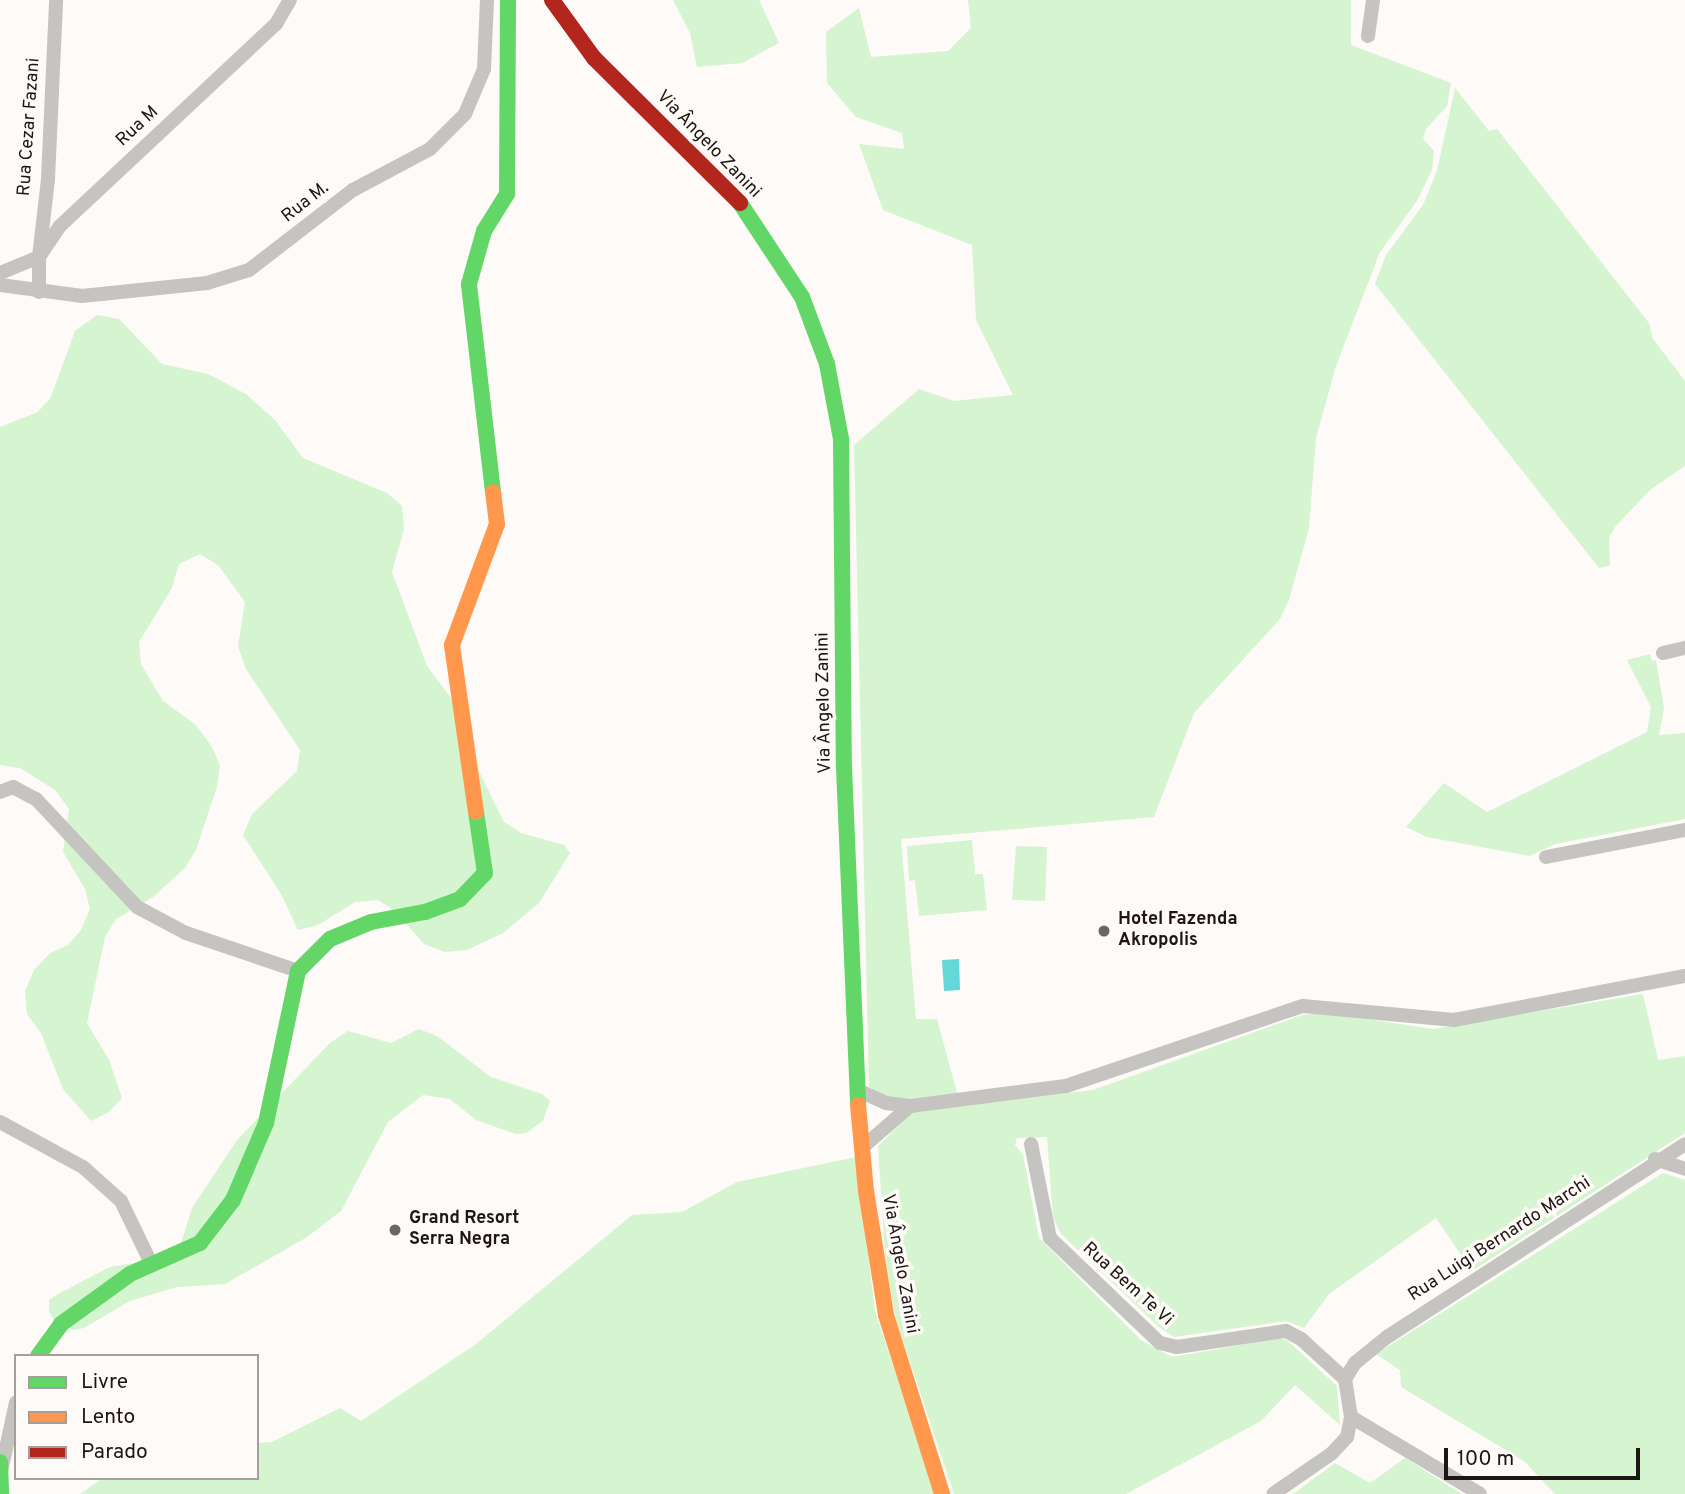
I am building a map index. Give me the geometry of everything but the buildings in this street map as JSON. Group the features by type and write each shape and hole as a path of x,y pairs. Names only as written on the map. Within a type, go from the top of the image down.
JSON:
{"street":[{"name":"Rua Cezar Fazani","path":"38,257 48,179 56,0"},
{"name":"Rua M","path":"38,257 60,226 276,24 290,0"},
{"name":"Rua M.","path":"0,285 82,296 207,284 249,270 353,190 430,149 465,114 484,69 487,0"},
{"path":"39,1354 61,1324 130,1274 200,1242 233,1200 266,1123 298,971 330,939 371,922 425,912 460,899 485,873 452,645 497,524 469,284 484,232 507,194 508,0"},
{"name":"Via Ângelo Zanini","path":"552,0 594,58 733,195 759,226 802,297 827,364 841,439 844,767 857,1090 886,1315 942,1494"},
{"path":"1368,36 1373,0"},
{"path":"0,273 38,257 39,292"},
{"path":"1663,653 1685,648"},
{"path":"0,792 13,787 36,799 137,906 186,933 298,971"},
{"path":"1546,858 1685,830"},
{"path":"857,1090 886,1103 910,1106 1086,1081 1303,1006 1454,1020 1685,976"},
{"path":"864,1146 910,1106"},
{"path":"0,1122 83,1167 121,1201 152,1265"},
{"name":"Rua Bem Te Vi","path":"1031,1144 1050,1238 1160,1343 1177,1347 1286,1331 1301,1339 1345,1379"},
{"name":"Rua Luigi Bernardo Marchi","path":"1345,1379 1355,1363 1387,1337 1490,1273 1655,1159 1685,1144"},
{"path":"1655,1159 1685,1169"},
{"path":"1273,1494 1340,1445 1351,1416 1345,1379"},
{"path":"1,1494 1,1465 14,1410"},
{"path":"1351,1416 1480,1494"}],"green space":[{"path":"673,0 759,0 779,43 742,63 697,67 690,33"},
{"path":"968,0 1351,0 1351,45 1451,83 1447,106 1426,129 1423,139 1434,151 1432,170 1417,201 1380,252 1336,366 1316,438 1309,528 1289,600 1280,619 1194,713 1154,817 901,839 916,1019 937,1019 957,1093 908,1099 885,1097 869,1087 854,445 919,389 954,401 1013,395 976,320 972,245 883,210 859,144 904,149 902,133 856,117 827,83 826,32 859,8 871,57 948,51 971,28"},
{"path":"1455,88 1489,131 1497,129 1649,323 1653,339 1685,381 1685,466 1650,490 1615,527 1609,538 1610,565 1599,568 1375,284 1386,255 1423,205 1437,171"},
{"path":"97,315 119,319 162,364 208,374 246,394 275,420 303,458 387,493 402,506 404,529 392,572 427,666 469,722 476,765 504,822 521,833 564,845 570,853 539,903 503,933 467,950 445,952 424,944 395,911 378,900 355,902 318,925 298,930 281,894 243,835 252,814 297,771 300,750 246,669 238,646 245,602 218,565 200,554 179,564 172,588 139,642 141,664 163,701 196,725 212,747 220,765 217,787 196,850 185,868 153,897 116,919 105,937 87,1023 109,1060 122,1098 109,1112 91,1121 63,1089 41,1033 27,1014 25,991 34,970 50,953 68,945 81,930 90,909 85,889 63,852 69,809 55,790 20,768 0,765 0,427 38,412 51,397 75,331"},
{"path":"1650,654 1652,661 1656,660 1664,708 1659,735 1685,733 1685,819 1555,844 1530,856 1427,837 1406,827 1444,783 1487,812 1647,732 1651,707 1627,660"},
{"path":"972,840 975,874 983,874 987,910 919,916 915,880 909,881 907,846"},
{"path":"1016,846 1047,847 1045,901 1012,900"},
{"path":"1643,994 1658,1060 1685,1056 1685,1133 1472,1271 1436,1218 1329,1294 1304,1328 1286,1321 1174,1337 1160,1328 1061,1234 1053,1218 1047,1137 1017,1138 1015,1145 1023,1155 1039,1238 1141,1340 1172,1357 1280,1338 1288,1341 1337,1386 1340,1425 1295,1385 1261,1421 1126,1494 954,1494 897,1323 886,1268 878,1146 913,1111 1093,1090 1302,1015 1328,1013 1433,1029"},
{"path":"419,1029 437,1036 491,1077 542,1094 550,1101 543,1121 526,1133 516,1134 476,1120 450,1099 423,1095 388,1122 341,1211 307,1237 225,1284 177,1287 130,1301 84,1328 73,1330 55,1322 49,1312 49,1300 58,1294 110,1267 146,1261 181,1243 192,1208 237,1140 330,1043 348,1031 391,1043"},
{"path":"856,1157 875,1311 935,1494 80,1494 100,1480 259,1480 259,1443 272,1442 340,1408 361,1421 476,1344 632,1215 682,1212 737,1182"},
{"path":"1663,1173 1685,1180 1685,1494 1555,1494 1524,1461 1401,1387 1400,1370 1376,1354"},
{"path":"1405,1458 1462,1494 1293,1494 1335,1463 1370,1483"}],"water":[{"path":"959,959 960,990 944,991 942,960"}],"traffic: fast":[{"path":"493,492 469,284 484,231 507,194 508,0"},
{"path":"740,203 802,297 827,364 841,439 844,767 858,1105"},
{"path":"39,1354 61,1324 130,1274 200,1243 233,1200 266,1123 298,971 330,939 371,922 425,912 460,899 485,873 476,812"},
{"path":"0,1462 1,1494"}],"traffic: slow":[{"path":"476,812 452,645 497,524 493,492"},
{"path":"858,1105 866,1191 886,1315 942,1494"}],"traffic: jam":[{"path":"552,0 594,58 740,203"}],"place":[{"name":"Hotel Fazenda Akropolis","path":"1104,931"},
{"name":"Grand Resort Serra Negra","path":"395,1230"}]}
